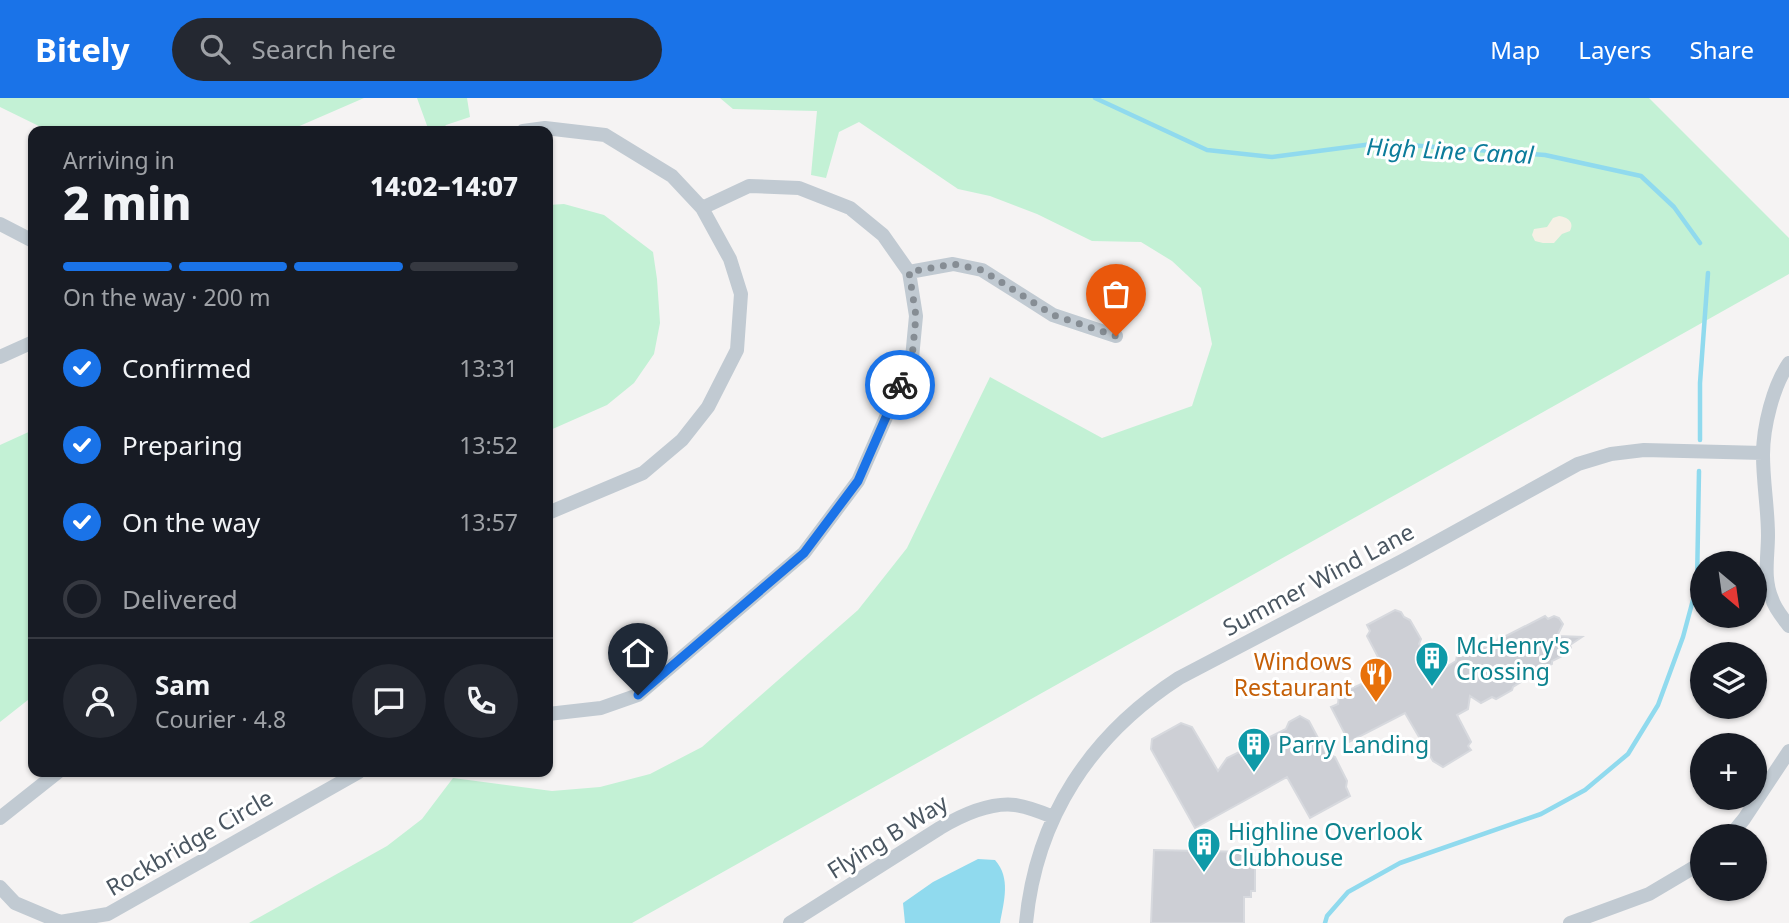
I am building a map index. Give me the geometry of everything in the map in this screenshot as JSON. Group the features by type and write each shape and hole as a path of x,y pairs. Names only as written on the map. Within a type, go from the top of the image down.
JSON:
{"street":[{"path":"553,129 605,135 672,176 702,208 730,259 741,295 737,350 708,407 682,440 643,473 553,511"},
{"path":"553,713 601,708 638,695 804,553 858,481 912,358 916,316 909,272 883,235 849,208 799,188 749,186 702,208"},
{"path":"0,224 28,238"},
{"path":"909,272 953,264 982,270 1053,315 1116,336"},
{"path":"0,357 28,344"},
{"path":"1789,363 1774,394 1763,453 1768,535 1766,576 1772,599 1789,626"},
{"name":"Summer Wind Lane","path":"1026,923 1029,893 1038,857 1053,817 1081,768 1100,744 1152,695 1578,464 1611,454 1644,450 1763,453"},
{"path":"1738,824 1789,751"},
{"path":"0,818 52,777"},
{"name":"Rockbridge Circle","path":"0,887 15,903 60,922 108,914 350,777"},
{"name":"Flying B Way","path":"790,923 963,815 985,808 1011,805 1026,807 1053,817"},
{"path":"1570,923 1649,894 1690,870"}],"green space":[{"path":"0,98 364,98 300,126 39,126 0,107"},
{"path":"417,98 467,98 470,117 445,126 427,126"},
{"path":"720,98 1649,98 1789,238 1789,274 632,923 249,923 387,846 422,819 453,778 552,791 600,787 650,774 702,747 858,610 907,548 990,377 1102,438 1192,406 1212,344 1201,288 1172,261 1141,242 1092,241 1037,214 990,196 958,189 859,122 839,132 826,178 811,175 817,111 733,109"},
{"path":"564,204 604,215 653,252 660,323 654,354 634,383 607,405 553,429 553,205"},
{"path":"28,432 28,700 0,722 0,445"}],"sand":[{"path":"1559,216 1569,220 1572,225 1570,231 1562,234 1554,243 1535,241 1532,235 1534,229 1547,227 1553,218"}],"water":[{"path":"978,859 995,860 1003,874 1005,890 1000,923 905,923 903,903 933,882"}],"building":[{"name":"McHenry's Crossing","path":"1395,610 1410,620 1421,639 1419,644 1427,656 1427,662 1435,674 1456,661 1457,656 1474,647 1479,649 1492,645 1499,636 1506,636 1545,616 1548,619 1554,616 1559,618 1563,624 1557,636 1582,637 1570,645 1571,648 1566,654 1552,661 1552,664 1535,673 1527,670 1524,680 1496,699 1492,697 1481,703 1470,696 1468,709 1457,715 1471,742 1468,746 1471,750 1443,767 1433,761 1405,713 1349,742 1331,707 1338,704 1339,694 1387,674 1367,636 1370,631 1367,625"},
{"name":"Parry Landing","path":"1300,716 1309,721 1326,753 1335,757 1347,781 1346,787 1350,796 1310,818 1287,777 1195,828 1151,749 1152,739 1181,723 1192,727 1218,771 1227,758 1286,729 1289,722"},
{"name":"Highline Overlook Clubhouse","path":"1154,850 1250,852 1250,857 1255,857 1255,891 1251,891 1251,897 1244,897 1244,923 1151,923"}],"waterway":[{"name":"High Line Canal","path":"1095,98 1207,150 1272,157 1380,143 1545,155 1641,176 1674,207 1700,243"},
{"name":"High Line Canal","path":"1700,440 1700,383 1708,273"},
{"name":"High Line Canal","path":"1325,923 1327,916 1348,892 1400,863 1541,814 1585,790 1628,754 1658,705 1683,637 1697,585 1699,471"}],"way so far":[{"path":"900,385 912,358 916,316 909,272 953,264 982,270 1053,315 1116,336"}],"place":[{"name":"McHenry's Crossing","path":"1432,688"},
{"name":"Windows Restaurant","path":"1376,704"},
{"name":"Parry Landing","path":"1254,774"},
{"name":"Highline Overlook Clubhouse","path":"1204,874"}],"route":[{"path":"638,695 804,553 858,481 900,385"}]}
